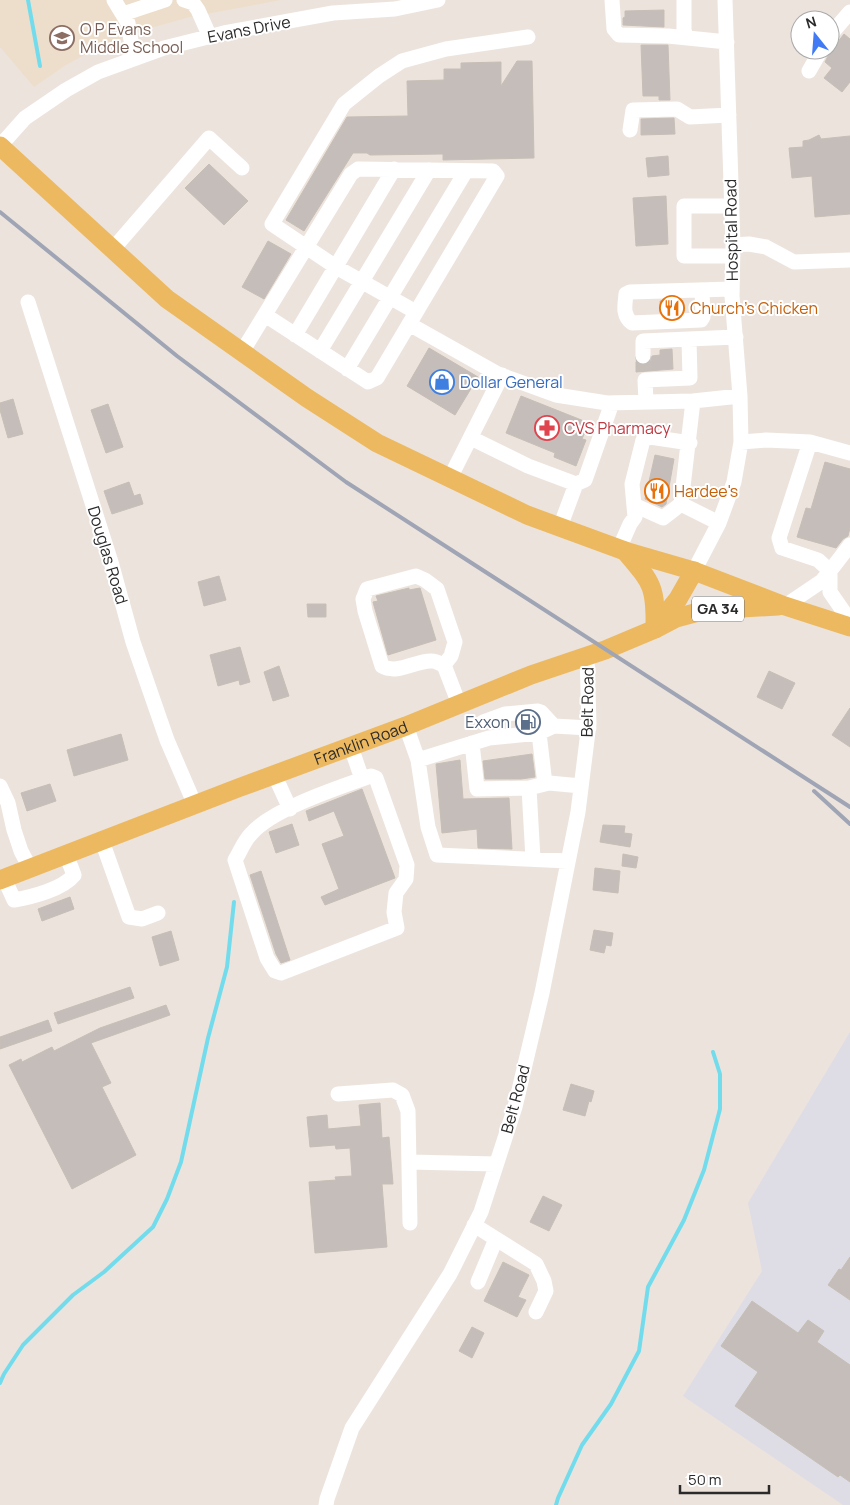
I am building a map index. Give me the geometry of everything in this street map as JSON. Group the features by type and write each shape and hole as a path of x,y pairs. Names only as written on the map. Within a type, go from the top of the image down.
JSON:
{"main road":[{"path":"0,146 167,299 307,398 377,443 527,515 618,548 694,571 785,606 850,627"},
{"path":"618,548 645,575 652,586 655,605 655,629"},
{"name":"GA 34","path":"655,629 678,599 694,571"},
{"name":"GA 34","path":"655,629 676,618 706,610 785,606"},
{"name":"Franklin Road","path":"2,879 406,726 466,701 655,629"}],"street":[{"path":"114,0 128,23 134,58"},
{"path":"123,14 165,0"},
{"path":"184,0 193,3 198,10 210,37"},
{"name":"Evans Drive","path":"0,146 25,118 66,90 98,72 164,48 334,12 395,9 438,0"},
{"path":"612,0 614,29 619,35 687,37 689,39 727,42"},
{"path":"684,0 684,32 687,37"},
{"name":"Hospital Road","path":"694,571 719,523 734,482 741,442 740,396 732,289 732,206 725,0"},
{"path":"840,24 850,12"},
{"path":"528,37 446,49 402,61 378,76 344,104 272,224 336,267 390,298 412,318 502,375 556,395 612,403 693,401 740,396"},
{"path":"809,71 815,60"},
{"path":"630,130 633,110 677,109 690,117 729,115"},
{"path":"113,249 208,138 242,168"},
{"path":"242,352 351,174 358,169 493,171 497,176 377,378 368,382 265,315"},
{"path":"295,335 394,169"},
{"path":"320,351 429,170"},
{"path":"347,369 466,171"},
{"path":"732,206 684,206 684,256 733,250 749,244 766,247 794,262 850,260"},
{"path":"702,290 703,317 701,320 632,323 626,318 626,294 630,292 732,289"},
{"name":"Douglas Road","path":"28,302 111,562 133,642 167,740 195,805"},
{"path":"643,356 643,341 736,336"},
{"path":"646,402 644,376 690,378 690,339"},
{"path":"450,478 502,375"},
{"path":"634,505 663,518 681,504 690,443 693,401"},
{"path":"470,438 528,466 576,484 585,480 612,403"},
{"path":"618,548 634,517 632,484 643,440 650,437 690,443"},
{"path":"741,442 766,440 810,442 850,453"},
{"path":"810,442 779,538 782,548 818,560 830,571 830,592 850,621"},
{"path":"560,527 576,484"},
{"path":"681,504 719,523"},
{"path":"785,606 822,581 850,545"},
{"path":"444,665 451,656 455,642 437,589 416,576 368,590 363,599 364,605 382,666 388,669 399,668 433,661 444,665 466,701 482,722 489,738"},
{"name":"Belt Road","path":"326,1505 326,1498 352,1428 450,1274 481,1212 515,1107 542,993 581,786 589,728 587,656"},
{"path":"482,722 501,715 538,711 554,726"},
{"path":"406,726 418,760 428,827 437,855 568,860"},
{"path":"418,760 489,738 539,733 554,726 589,728"},
{"path":"539,733 545,784"},
{"path":"472,743 478,789 529,788 549,783 581,786"},
{"path":"351,747 362,779"},
{"path":"275,776 290,808"},
{"path":"371,776 376,778 407,865 406,878 396,893 394,912 397,928 281,973 275,971 266,958 235,860 251,834 262,825 290,808 362,779 371,776"},
{"path":"0,786 8,803 21,852 30,868"},
{"path":"529,788 533,859"},
{"path":"102,840 129,917 142,919 158,913"},
{"path":"2,879 14,900 26,898 68,882 74,875 66,854"},
{"path":"338,1094 393,1090 402,1095 408,1111 410,1222"},
{"path":"409,1162 496,1164"},
{"path":"474,1225 536,1264 546,1291 536,1312"},
{"path":"478,1282 496,1239"}],"shaded area":[{"name":"O P Evans Middle School","path":"0,0 281,0 190,17 147,29 99,47 66,65 34,87 0,47"},
{"path":"850,1032 850,1505 843,1505 683,1396 762,1271 748,1203"}],"building":[{"path":"664,10 664,27 623,25 625,11"},
{"path":"844,34 850,39 850,82 842,92 824,78 832,68 825,62 826,60 840,60 840,39"},
{"path":"641,45 668,45 670,100 659,100 659,96 643,96"},
{"path":"517,61 532,61 534,158 443,160 443,154 370,155 367,153 353,153 304,231 286,220 347,117 408,116 407,81 444,80 444,69 461,69 461,63 501,62 501,86"},
{"path":"674,118 675,134 641,135 641,119"},
{"path":"819,135 821,139 850,136 850,214 815,217 812,176 792,178 789,148 803,147 803,141"},
{"path":"668,156 669,175 648,177 646,158"},
{"path":"209,164 248,201 224,225 185,188"},
{"path":"666,196 668,244 636,246 633,198"},
{"path":"268,241 291,254 264,299 242,287"},
{"name":"Church's Chicken","path":"682,300 684,311 661,312 660,301"},
{"name":"Dollar General","path":"429,348 478,377 455,415 407,386"},
{"path":"672,349 673,369 636,372 636,362 643,365 647,364 651,361 652,356 660,355 660,350"},
{"name":"CVS Pharmacy","path":"521,396 589,423 582,439 586,440 576,466 554,457 555,453 506,433"},
{"path":"13,399 23,434 8,438 0,410 0,403"},
{"path":"108,404 123,447 106,453 91,410"},
{"name":"Hardee's","path":"655,455 674,459 666,504 662,507 645,499"},
{"path":"825,462 850,469 850,528 848,536 836,548 797,537 806,508 811,509"},
{"path":"129,482 134,496 140,494 143,504 112,514 104,491"},
{"path":"219,576 226,600 204,606 198,582"},
{"path":"409,588 409,590 420,588 436,640 388,655 373,602 378,601 376,596"},
{"path":"307,604 326,604 326,617 308,617"},
{"path":"240,647 250,682 240,685 239,680 218,686 210,655"},
{"path":"279,666 289,696 273,701 264,672"},
{"path":"769,671 795,683 782,709 757,697"},
{"path":"850,708 850,747 832,735"},
{"path":"121,734 128,760 74,776 67,750"},
{"path":"532,754 535,777 485,779 483,761"},
{"path":"460,760 463,799 509,798 512,849 478,848 477,829 442,833 436,764"},
{"path":"50,784 56,801 27,811 21,793"},
{"path":"362,789 395,878 325,905 321,897 339,889 322,844 344,836 334,811 309,821 306,811"},
{"path":"292,824 299,845 276,853 269,832"},
{"path":"603,825 625,826 624,833 632,834 630,847 600,842"},
{"path":"623,854 638,857 636,868 622,866"},
{"path":"595,868 620,871 618,893 593,890"},
{"path":"261,871 290,960 281,963 276,954 250,875"},
{"path":"70,897 74,909 42,921 38,909"},
{"path":"594,930 613,933 611,946 606,945 604,953 590,950"},
{"path":"171,931 179,960 160,966 152,937"},
{"path":"130,987 134,998 58,1024 54,1013"},
{"path":"166,1005 170,1015 91,1043 111,1083 102,1087 136,1155 72,1189 9,1065 21,1059 22,1062 52,1047 54,1051 100,1028"},
{"path":"48,1020 52,1031 0,1049 0,1037"},
{"path":"571,1084 594,1091 585,1116 563,1110"},
{"path":"380,1103 382,1138 389,1137 393,1184 382,1184 387,1247 315,1253 309,1182 336,1180 335,1177 352,1176 350,1148 336,1149 335,1145 310,1147 307,1117 327,1115 328,1129 361,1126 359,1105"},
{"path":"543,1196 562,1205 549,1231 530,1222"},
{"path":"850,1257 850,1300 828,1285"},
{"path":"503,1262 529,1275 518,1297 526,1300 517,1317 484,1301"},
{"path":"752,1301 798,1333 808,1320 824,1331 817,1342 850,1365 850,1482 840,1475 838,1477 735,1406 758,1372 721,1346"},
{"path":"472,1327 484,1333 472,1358 459,1351"}],"waterway":[{"path":"28,0 40,66"},
{"path":"0,1383 23,1345 73,1295 104,1272 153,1227 167,1199 181,1162 208,1038 227,967 234,902"},
{"path":"556,1505 582,1445 611,1404 639,1351 648,1287 684,1220 704,1170 720,1109 720,1074 713,1052"}],"tunnel":[{"path":"643,356 644,372"}],"railway":[{"path":"0,212 177,356 346,482 850,807"},
{"path":"814,791 850,824"}],"place":[{"name":"O P Evans Middle School","path":"62,38"},
{"name":"Church's Chicken","path":"672,308"},
{"name":"Dollar General","path":"442,382"},
{"name":"CVS Pharmacy","path":"547,428"},
{"name":"Hardee's","path":"657,491"},
{"name":"Exxon","path":"528,722"}]}
